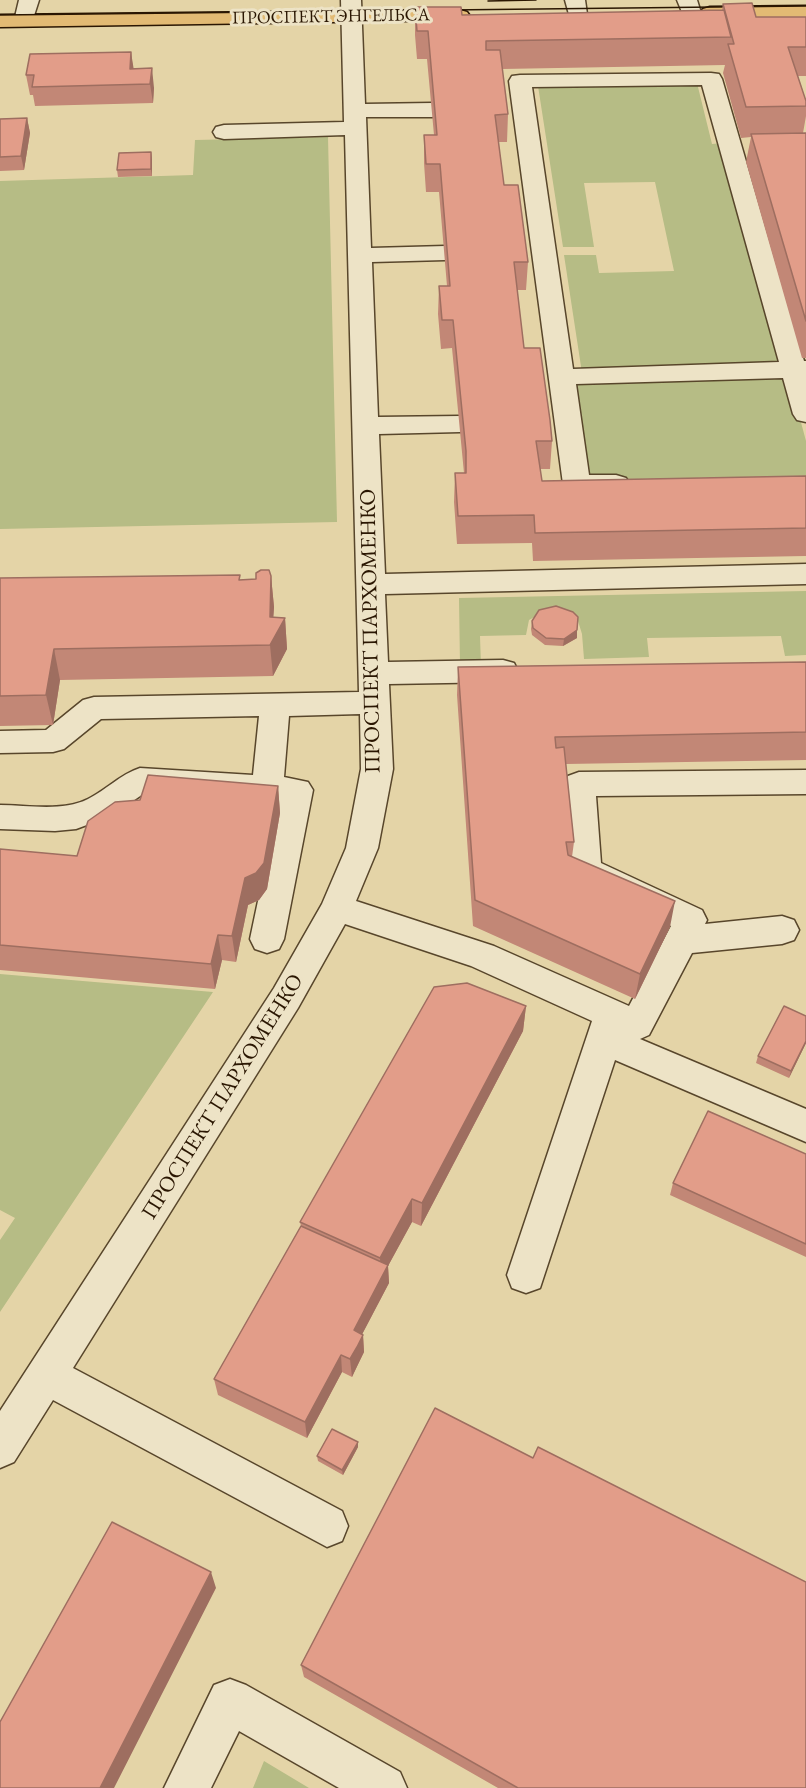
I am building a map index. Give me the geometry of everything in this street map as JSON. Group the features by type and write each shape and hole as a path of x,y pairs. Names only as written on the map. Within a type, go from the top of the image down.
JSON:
{"main road":[{"path":"10,0 41,0"},
{"path":"555,15 576,7 600,14"},
{"path":"668,13 689,7 806,12"},
{"name":"ПРОСПЕКТ ЭНГЕЛЬСА","path":"0,21 352,9 478,15"}],"street":[{"path":"24,21 29,0"},
{"name":"ПРОСПЕКТ ПАРХОМЕНКО","path":"0,1448 280,1008 337,908 362,848 377,769 352,9"},
{"path":"642,483 577,484 556,424 562,377 513,109 520,81 711,79 741,150 800,369 806,414"},
{"path":"224,132 432,110"},
{"path":"360,255 445,254"},
{"path":"562,377 800,369"},
{"path":"366,426 460,424"},
{"path":"371,585 806,574"},
{"path":"0,742 53,741 94,708 275,705 373,688 533,670"},
{"path":"267,789 275,705"},
{"path":"0,817 53,818 84,815 116,798 140,780 297,790 254,938 316,945"},
{"path":"608,1026 637,1025 682,940 690,920 585,870 579,784 806,782"},
{"path":"337,908 482,956 608,1026 806,1126"},
{"path":"682,940 782,930"},
{"path":"526,1275 608,1026"},
{"path":"46,1375 327,1526"},
{"path":"188,1788 230,1701 384,1788"}],"green space":[{"path":"697,83 712,144 723,143 786,364 582,373 564,255 596,255 599,273 674,271 655,182 584,183 594,247 563,247 538,86"},
{"path":"328,137 337,522 0,529 0,181 193,175 195,140"},
{"path":"788,374 806,441 806,476 582,480 569,382"},
{"path":"806,591 806,655 785,656 781,636 647,638 649,657 584,659 582,634 578,621 567,613 545,611 529,620 526,635 480,636 481,666 460,666 459,598"},
{"path":"0,974 213,992 0,1312 0,1240 15,1218 0,1210"},
{"path":"264,1761 309,1788 253,1788"}],"building":[{"path":"752,3 756,17 806,17 806,47 788,47 806,106 746,107 728,44 734,44 723,4"},
{"path":"415,7 461,7 462,15 724,10 731,37 486,41 486,50 500,50 508,114 495,115 504,185 518,185 528,262 514,262 524,348 540,348 550,420 552,441 536,441 542,481 806,476 806,528 535,533 534,515 458,516 455,473 466,473 466,451 453,320 442,320 439,286 450,286 440,164 426,164 424,135 437,135 428,31 417,31"},
{"path":"131,52 130,69 152,68 150,84 32,87 34,75 26,75 30,54"},
{"path":"27,118 21,156 0,157 0,119"},
{"path":"806,133 806,321 751,134"},
{"path":"151,152 151,169 117,170 119,153"},
{"path":"269,570 271,576 270,617 285,618 270,645 54,649 46,695 0,696 0,578 240,575 239,580 256,579 256,573"},
{"path":"556,606 573,612 578,617 577,630 564,639 546,638 533,628 532,621 539,610"},
{"path":"806,662 806,732 555,737 556,748 564,747 574,842 566,842 568,855 675,901 640,974 475,900 458,667"},
{"path":"148,775 278,786 264,863 256,873 245,878 232,936 218,935 211,964 0,945 0,849 77,856 88,821 115,802 140,800"},
{"path":"467,983 526,1006 422,1203 412,1199 380,1258 300,1222 434,987"},
{"path":"784,1006 806,1016 806,1041 791,1071 758,1056"},
{"path":"708,1111 806,1154 806,1244 673,1183"},
{"path":"301,1226 388,1265 354,1330 363,1335 357,1347 350,1359 341,1355 305,1422 214,1379"},
{"path":"435,1408 533,1458 538,1447 806,1582 806,1788 518,1788 301,1665"},
{"path":"332,1429 358,1442 342,1470 317,1456"},
{"path":"112,1522 211,1572 100,1788 0,1788 0,1722"}],"tram line":[{"path":"488,1 536,0"},
{"path":"0,15 806,6"}]}
